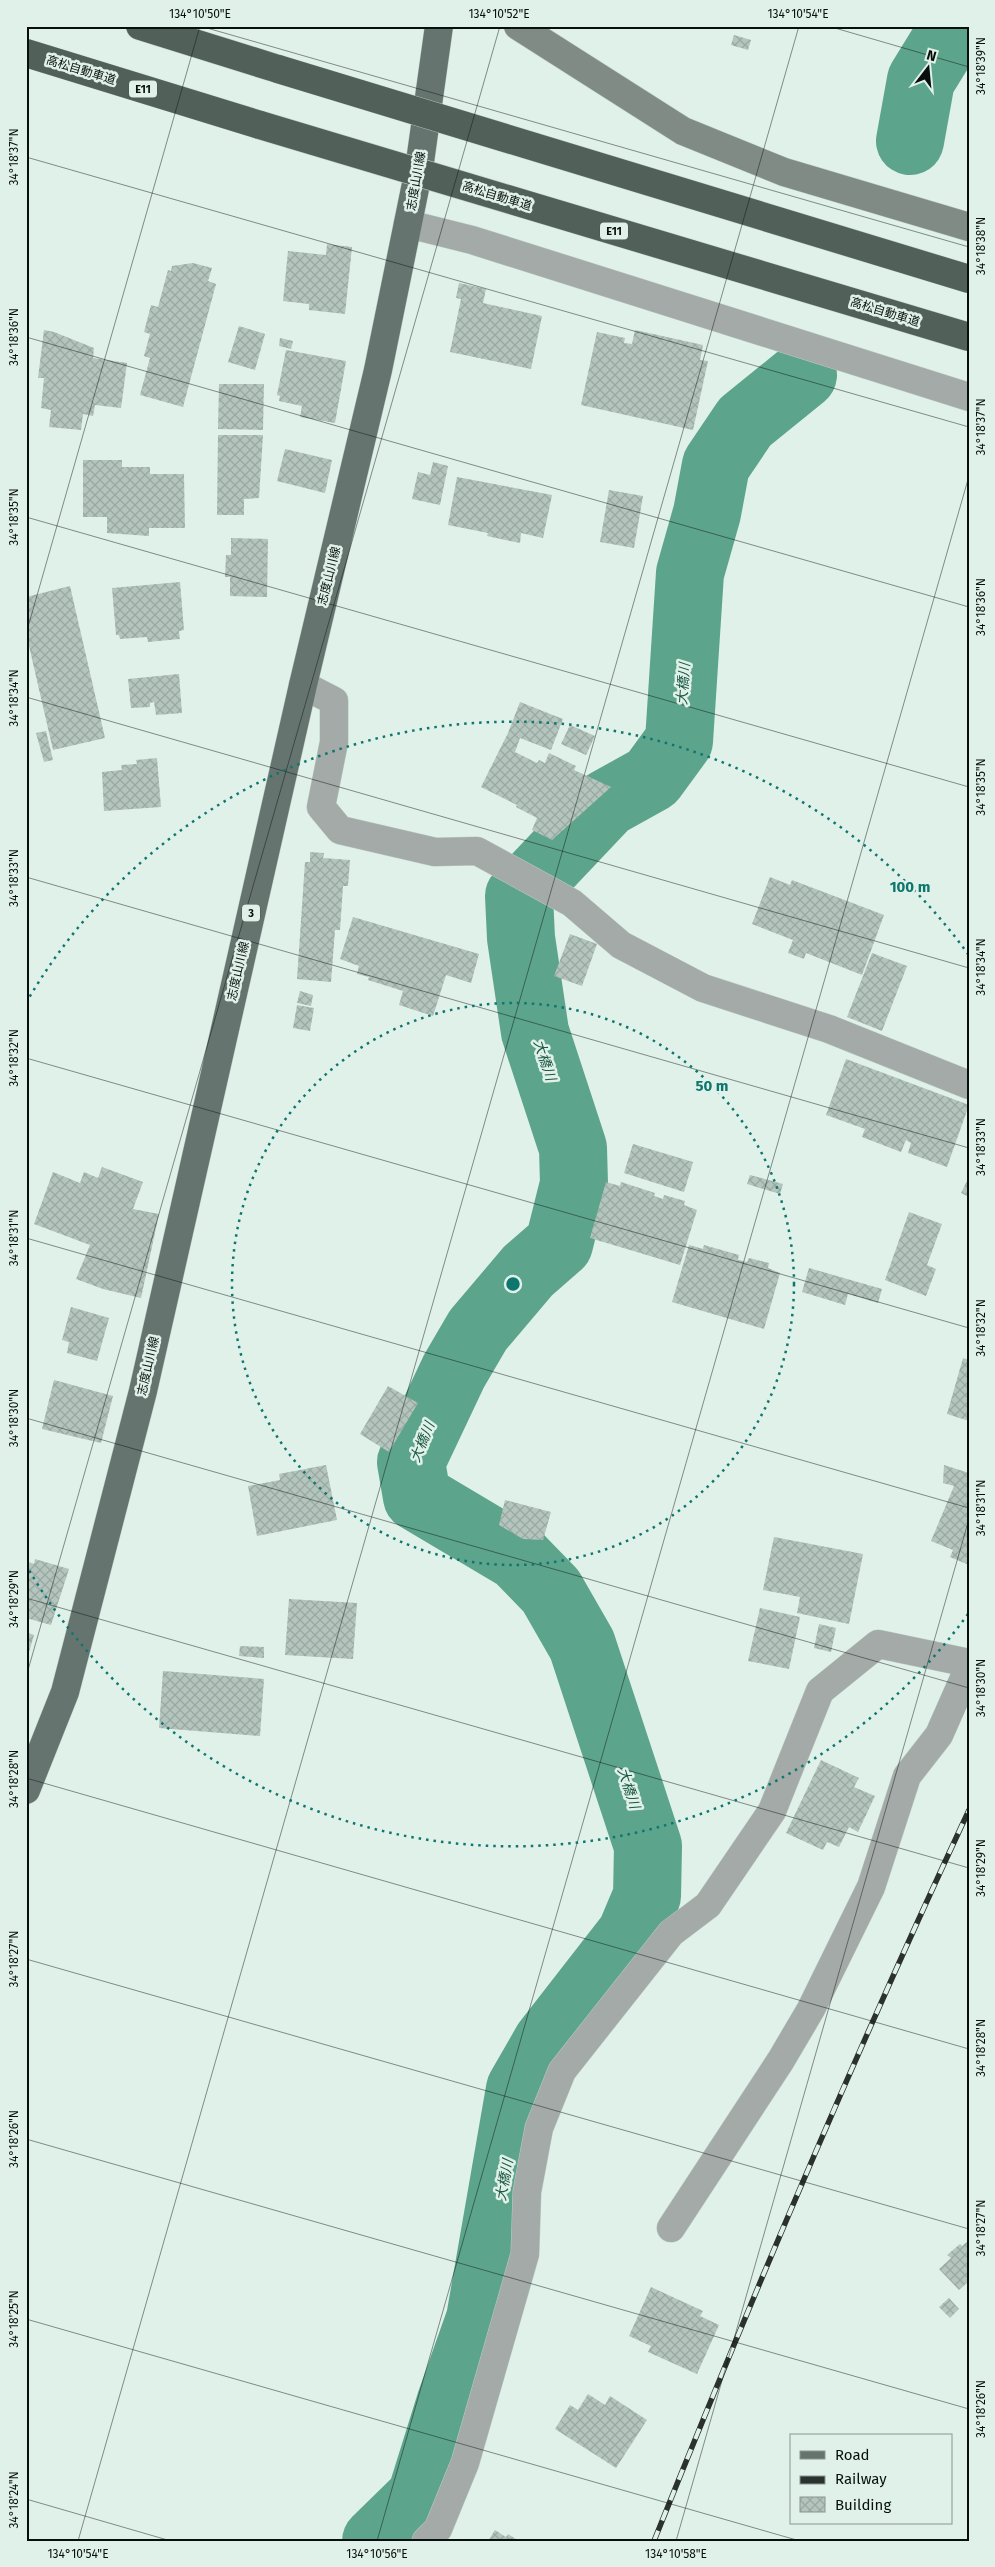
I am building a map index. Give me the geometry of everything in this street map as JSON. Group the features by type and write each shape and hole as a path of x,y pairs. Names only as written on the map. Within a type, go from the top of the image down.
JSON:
{"highway":[{"path":"140,26 969,279"},
{"name":"高松自動車道","path":"26,53 969,337"}],"main road":[{"name":"志度山川線","path":"26,1790 65,1692 142,1391 303,685 378,370 419,169 439,26"}],"street":[{"path":"518,26 683,132 784,172 969,227"},
{"path":"408,224 472,240 969,396"},
{"path":"303,685 334,702 334,742 321,807 340,830 434,852 477,851 572,903 621,945 703,988 829,1029 969,1085"},
{"path":"426,2541 438,2529 465,2463 525,2254 527,2192 538,2128 562,2071 671,1933 708,1905 772,1811 820,1691 878,1644 969,1663"},
{"path":"671,2228 781,2060 812,2009 871,1887 907,1776 939,1734 969,1667"}],"building":[{"path":"734,35 751,40 748,50 731,45"},
{"path":"327,244 352,247 345,314 309,310 309,304 283,301 288,251 326,255"},
{"path":"193,263 212,268 208,281 216,284 183,407 140,395 150,358 144,356 150,334 144,332 151,305 158,307 168,270 171,271 172,266"},
{"path":"459,283 486,289 483,303 542,316 531,369 450,352 461,299 456,298"},
{"path":"239,326 265,334 255,370 228,362"},
{"path":"44,330 54,332 94,348 93,358 127,363 121,408 95,405 93,416 83,414 81,430 49,427 51,410 41,408 44,378 38,378"},
{"path":"635,330 703,345 700,360 708,361 693,430 581,405 597,332 625,338 624,343 632,344"},
{"path":"280,338 293,341 291,349 279,346"},
{"path":"286,350 346,361 335,423 300,417 302,406 279,401 280,396 277,395"},
{"path":"219,384 264,384 263,430 218,429"},
{"path":"218,435 263,435 259,498 244,499 244,515 217,515"},
{"path":"285,449 332,460 325,493 277,481"},
{"path":"83,460 122,460 122,467 150,467 150,474 184,474 185,528 149,528 149,536 107,533 107,517 83,517"},
{"path":"433,462 448,466 440,505 412,499 418,472 430,475"},
{"path":"457,477 552,495 543,538 521,533 520,543 487,536 488,533 448,525"},
{"path":"609,490 643,496 634,548 600,542"},
{"path":"231,538 268,539 267,597 230,596 230,577 225,577 226,555 231,555"},
{"path":"180,582 184,630 179,631 180,639 148,642 147,637 120,639 119,635 116,635 112,588"},
{"path":"70,586 105,738 53,750 26,633 26,597"},
{"path":"179,674 182,713 156,715 154,702 150,703 150,707 131,708 128,679"},
{"path":"520,702 563,719 551,750 520,738 515,752 537,763 539,760 545,763 549,753 576,766 574,770 611,787 552,840 532,830 537,818 516,807 517,805 481,787 508,733"},
{"path":"570,725 595,736 586,755 561,744"},
{"path":"46,731 53,760 44,762 36,733"},
{"path":"157,758 161,807 104,811 102,772 122,770 121,765 137,764 136,760"},
{"path":"310,852 324,853 323,858 350,860 348,886 343,886 340,930 335,930 331,982 297,979 305,862 310,862"},
{"path":"770,877 790,885 792,880 884,915 862,975 806,953 804,959 788,953 793,940 752,924"},
{"path":"353,917 479,954 471,983 446,975 433,1016 399,1005 403,991 368,980 369,977 357,974 359,966 340,959"},
{"path":"570,934 597,944 582,986 554,976"},
{"path":"872,953 907,966 882,1031 847,1017"},
{"path":"300,991 313,995 311,1006 297,1003"},
{"path":"297,1005 314,1008 310,1031 293,1028"},
{"path":"846,1059 969,1105 947,1167 908,1153 911,1143 906,1140 901,1152 862,1137 865,1129 826,1115"},
{"path":"633,1144 693,1162 684,1192 624,1173"},
{"path":"102,1167 143,1182 133,1209 159,1214 141,1298 103,1289 76,1279 90,1245 34,1224 53,1172 80,1183 84,1172 98,1178"},
{"path":"750,1175 783,1184 780,1194 747,1184"},
{"path":"969,1177 969,1197 961,1193"},
{"path":"606,1182 620,1186 621,1182 655,1193 654,1196 663,1199 664,1195 685,1201 684,1205 697,1210 680,1265 590,1238"},
{"path":"909,1212 942,1224 927,1265 936,1269 926,1296 885,1280"},
{"path":"689,1245 703,1249 704,1245 739,1255 738,1260 747,1262 749,1258 769,1263 768,1268 780,1273 764,1329 672,1302"},
{"path":"809,1268 882,1289 878,1303 848,1294 845,1305 802,1292"},
{"path":"71,1307 109,1318 97,1361 67,1353 69,1342 62,1340"},
{"path":"963,1358 969,1360 969,1421 947,1414"},
{"path":"54,1380 113,1396 101,1443 42,1429"},
{"path":"388,1386 418,1403 389,1452 360,1434"},
{"path":"326,1465 337,1520 257,1536 248,1486 280,1480 279,1474"},
{"path":"944,1465 969,1473 969,1565 950,1557 953,1550 931,1541 954,1486 943,1483"},
{"path":"505,1500 551,1512 543,1540 523,1539 499,1525"},
{"path":"774,1537 863,1554 849,1624 797,1613 800,1597 763,1590"},
{"path":"35,1559 69,1569 51,1625 26,1618 26,1561 34,1564"},
{"path":"289,1599 357,1603 353,1659 285,1655"},
{"path":"760,1608 800,1617 789,1669 748,1661"},
{"path":"819,1624 836,1628 831,1652 814,1648"},
{"path":"26,1632 34,1635 27,1659 26,1659"},
{"path":"240,1646 264,1647 264,1658 239,1656"},
{"path":"163,1671 264,1679 260,1736 159,1728"},
{"path":"821,1760 859,1778 854,1787 875,1796 858,1832 849,1827 839,1847 827,1842 823,1850 786,1833"},
{"path":"969,2240 969,2281 959,2290 939,2269 951,2258 947,2255 960,2244 962,2246"},
{"path":"651,2287 703,2311 700,2316 719,2325 697,2374 648,2352 651,2346 629,2336"},
{"path":"949,2298 959,2309 950,2318 939,2307"},
{"path":"588,2394 605,2405 610,2396 647,2420 616,2468 555,2429 570,2405 578,2410"},
{"path":"495,2530 506,2537 508,2534 519,2541 488,2541"}],"waterway":[{"name":"大橋川","path":"910,141 921,80 945,41 960,26"},
{"name":"大橋川","path":"376,2541 421,2497 451,2401 480,2319 520,2089 547,2042 631,1934 647,1896 648,1846 582,1645 551,1591 518,1557 417,1497 411,1462 454,1371 478,1330 528,1271 559,1244 574,1184 573,1148 535,1032 521,938 519,896 607,803 652,778 679,741 690,573 707,513 716,465 745,422 803,375"}],"railway":[{"path":"654,2541 729,2356 807,2173 886,1991 969,1810"}]}
